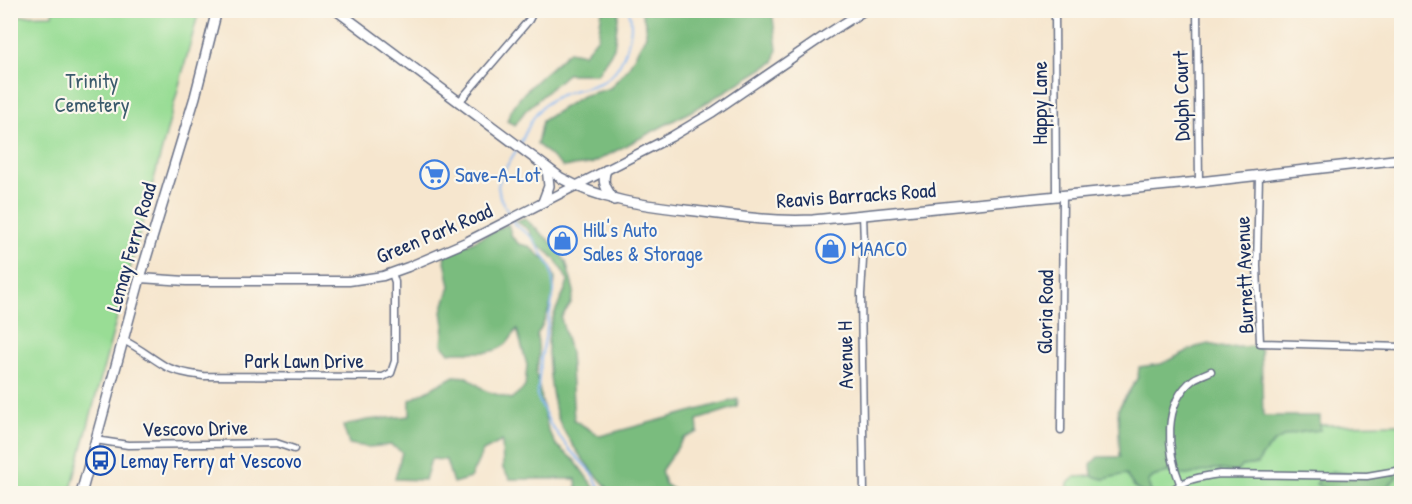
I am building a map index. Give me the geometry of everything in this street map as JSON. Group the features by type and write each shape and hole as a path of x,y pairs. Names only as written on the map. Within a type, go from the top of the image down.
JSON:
{"main road":[{"name":"Lemay Ferry Road","path":"81,494 140,278 195,97 217,10"},
{"name":"Reavis Barracks Road","path":"338,11 545,167 575,186 614,200 776,220 813,220 1199,182 1401,159"},
{"path":"543,202 549,186 545,167"},
{"path":"606,171 603,182 614,200"}],"street":[{"path":"459,102 529,20 534,10"},
{"name":"Green Park Road","path":"140,278 186,281 332,282 360,280 392,273 444,252 504,223 692,126 865,10"},
{"name":"Happy Lane","path":"1055,10 1059,195"},
{"name":"Dolph Court","path":"1197,10 1199,182"},
{"name":"Burnett Avenue","path":"1259,175 1257,266 1260,343 1401,347"},
{"name":"Gloria Road","path":"1059,195 1061,430"},
{"name":"Avenue H","path":"863,215 861,294 864,494"},
{"name":"Park Lawn Drive","path":"123,340 137,346 165,366 195,375 383,377 391,373 395,362 395,282 392,273"},
{"path":"1180,483 1173,464 1170,439 1172,412 1180,394 1193,380 1210,371"},
{"name":"Vescovo Drive","path":"95,440 128,445 276,443 294,449"},
{"path":"1167,494 1180,483 1198,477 1220,474 1367,476 1401,470"}],"green space":[{"name":"Trinity Cemetery","path":"53,10 199,11 70,493 11,493 11,16 52,15"},
{"path":"602,11 619,11 614,48 597,74 567,74 525,111 515,125 507,121 517,101 569,51 584,54 598,37"},
{"path":"641,11 772,11 777,49 774,62 699,107 591,164 563,167 537,144 542,121 582,96 610,88 628,68 646,35 646,25"},
{"path":"524,218 552,243 566,262 574,291 571,303 561,318 570,353 574,420 600,436 738,399 737,407 697,420 698,432 684,438 661,471 665,484 679,493 611,493 565,433 554,405 548,341 552,319 568,281 547,251 536,245 529,230 516,221"},
{"path":"508,224 512,237 519,244 528,246 549,263 555,278 553,298 537,335 539,355 536,373 548,430 557,446 575,461 598,493 577,493 576,479 510,479 503,469 502,441 483,451 470,478 453,483 446,460 431,459 425,480 395,479 402,452 391,445 368,447 349,444 343,426 367,420 410,416 410,400 454,376 467,377 486,391 511,399 525,387 527,365 517,329 505,345 492,351 449,353 442,344 444,325 442,311 450,286 444,256"},
{"path":"1209,344 1225,348 1255,346 1261,350 1263,416 1320,416 1320,430 1299,432 1283,437 1269,447 1257,464 1242,466 1236,472 1215,469 1187,475 1167,472 1153,477 1148,482 1151,492 1139,491 1126,474 1103,479 1092,476 1091,464 1098,457 1120,457 1118,409 1138,377 1139,367 1161,364 1196,347"},
{"path":"1401,424 1399,444 1401,447 1401,487 1394,493 1346,493 1371,492 1321,487 1339,494 1149,493 1151,492 1148,482 1153,477 1167,472 1187,475 1215,469 1236,472 1242,466 1257,464 1269,447 1283,437 1320,430 1320,425"},
{"path":"1332,471 1350,474 1392,473 1397,476 1391,484 1371,493 1347,494 1324,489 1316,484 1324,475"},
{"path":"1126,474 1142,493 1067,494 1068,483 1075,477 1092,476 1103,479"}],"waterway":[{"path":"520,144 533,118 544,105 569,92 602,82 620,64 630,33 629,10"},
{"path":"517,149 502,174 498,186 500,197 515,225 532,237 551,268 554,291 541,359 537,396 550,424 593,474 602,494"}],"place":[{"name":"Save-A-Lot","path":"434,174"},
{"name":"Hill's Auto Sales & Storage","path":"562,241"},
{"name":"MAACO","path":"830,248"},
{"name":"Lemay Ferry at Vescovo","path":"100,460"}]}
